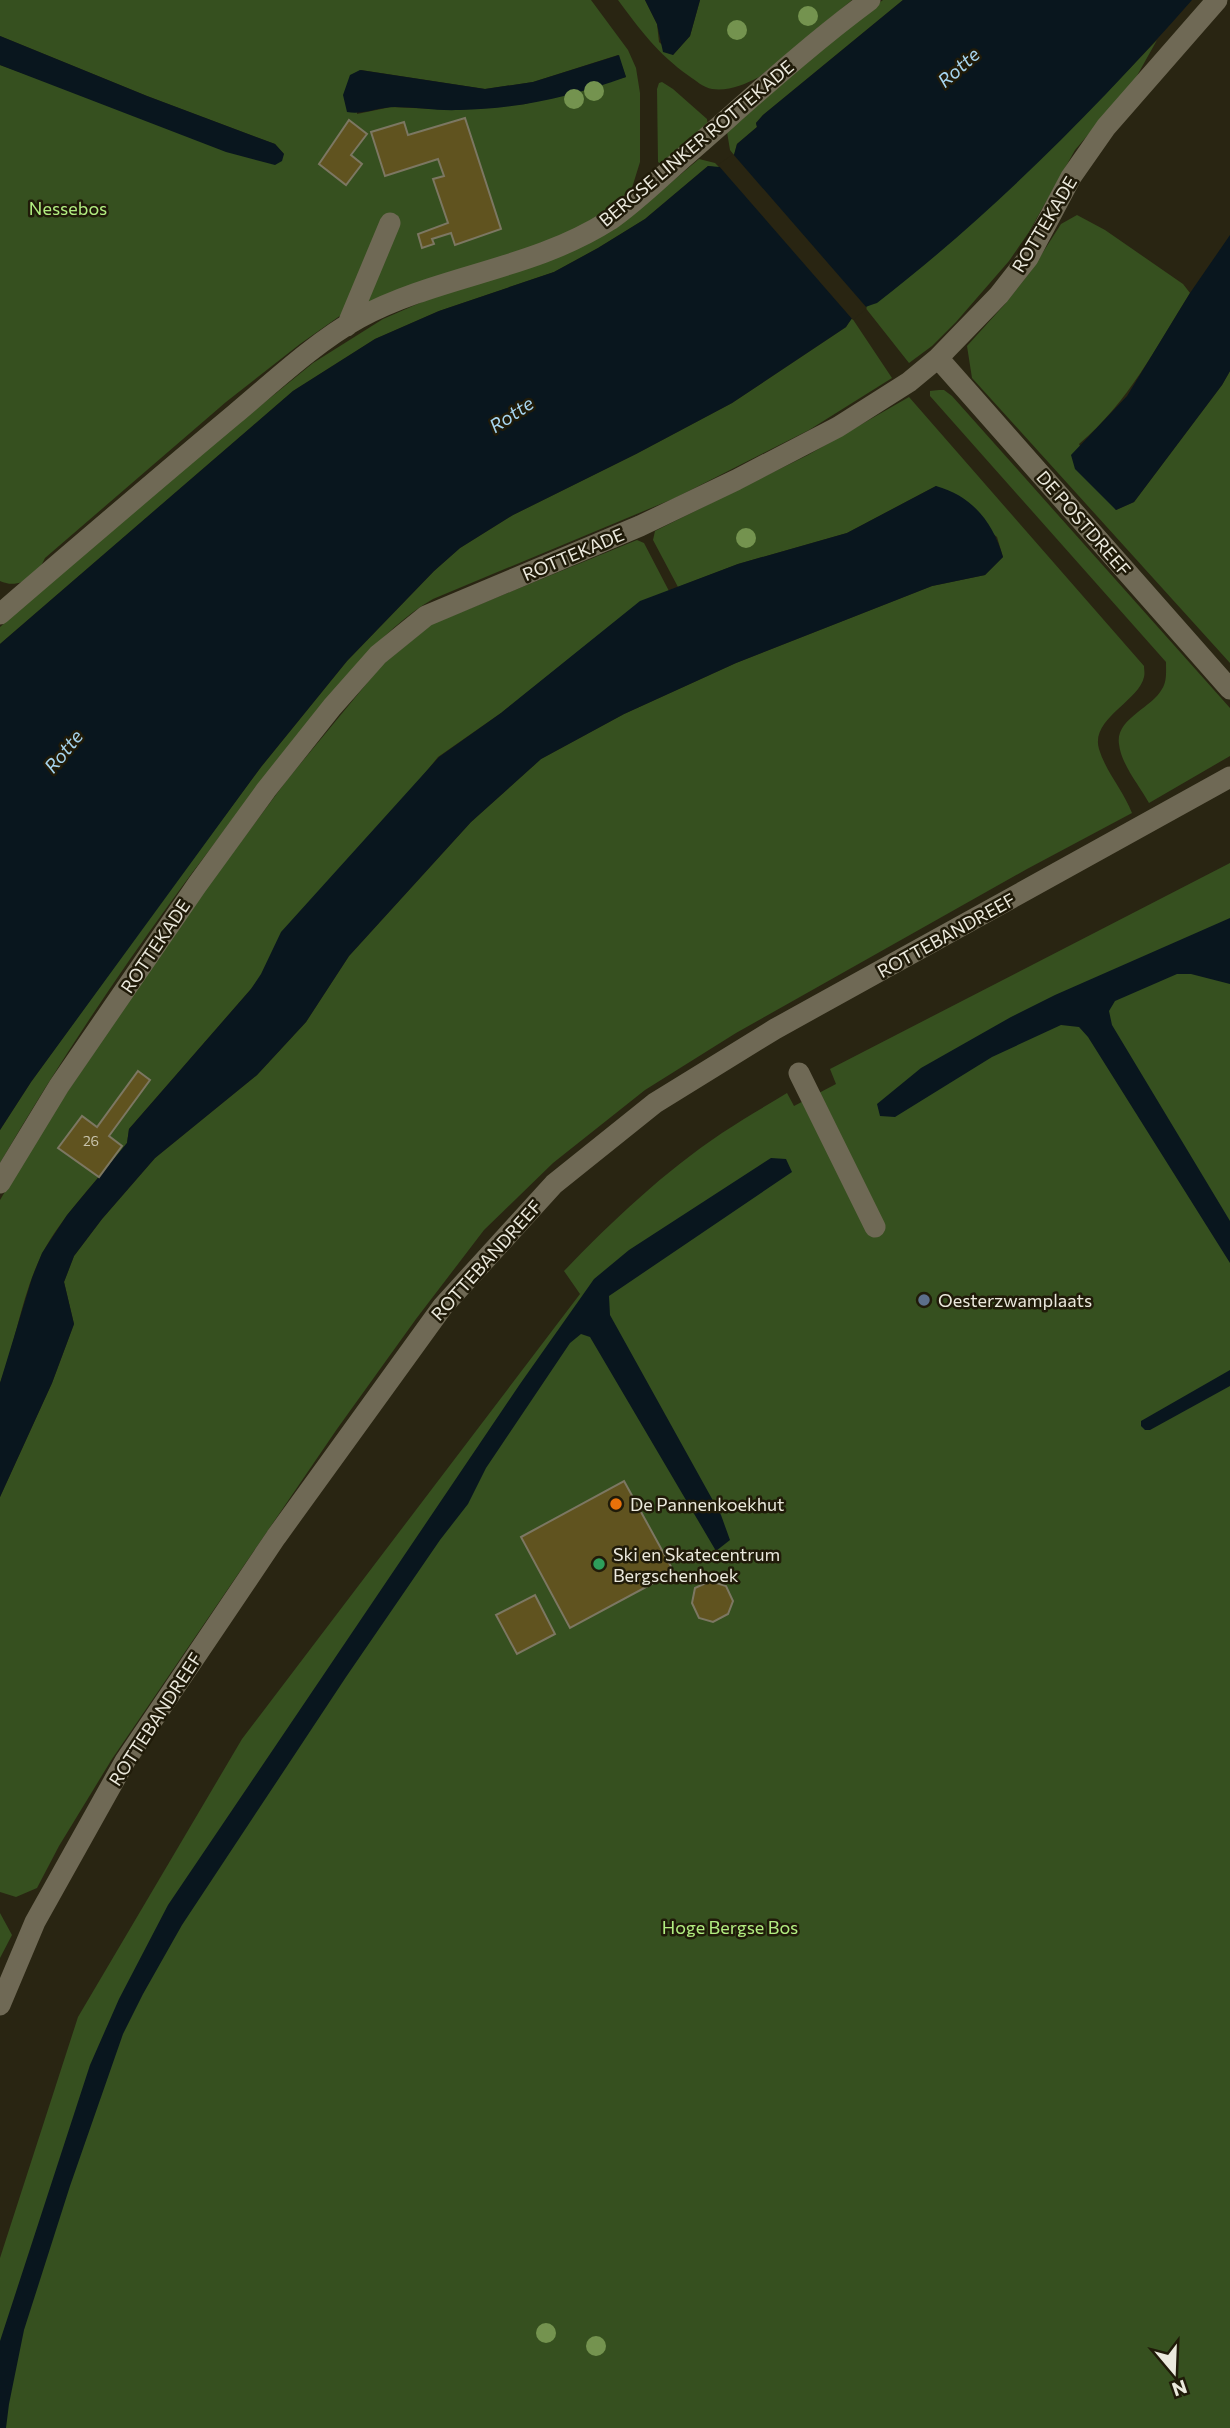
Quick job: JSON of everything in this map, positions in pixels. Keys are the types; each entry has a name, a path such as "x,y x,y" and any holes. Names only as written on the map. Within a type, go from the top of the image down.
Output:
{"street":[{"name":"BERGSE LINKER ROTTEKADE","path":"347,327 358,318 428,288 500,268 566,245 612,218 730,118 823,34 870,0"},
{"name":"ROTTEKADE","path":"0,1183 59,1086 197,885 274,780 332,707 378,655 426,616 640,526 736,480 838,427 909,382 938,358 999,295 1028,258 1072,177 1106,127 1217,0"},
{"path":"0,614 241,409 304,357 347,327 390,223"},
{"name":"DE POSTDREEF","path":"938,358 1230,689"},
{"name":"ROTTEBANDREEF","path":"0,2005 35,1922 133,1750 276,1537 443,1306 554,1184 655,1103 775,1029 1230,777"},
{"path":"799,1073 875,1227"}],"green space":[{"name":"Nessebos","path":"0,0 591,0 628,50 636,68 640,93 640,162 631,191 602,214 553,241 344,313 226,402 45,558 32,576 14,584 7,583 0,581 0,65 50,83 284,154 275,144 147,96 0,36","holes":["618,55 626,77 525,104 458,110 391,107 357,114 361,70 485,89 533,82"]},
{"path":"618,0 645,0 657,24 659,42 673,55 690,36 700,0 852,0 759,77 736,87 718,89 703,86 668,59 642,32"},
{"path":"883,0 903,0 763,115 756,123 757,127 737,144 734,155 730,150 727,132 856,20"},
{"path":"1157,40 1134,81 1075,150 1029,232 1009,261 956,322 932,346 909,363 864,306 877,302 987,209"},
{"path":"662,82 707,119 708,127 661,164 658,162 657,89"},
{"path":"699,159 715,163 720,168 708,166 645,219 598,248 554,272 439,311 375,339 293,391 0,644 0,627 141,503 313,363 383,319 644,205"},
{"path":"1077,215 1105,230 1183,284 1190,293 1127,392 1097,428 1079,444 1116,510 1134,502 1230,371 1230,663 972,378 967,346 1031,271 1061,224"},
{"path":"852,318 892,378 809,430 675,498 433,599 413,612 375,645 324,703 176,895 67,1053 0,1163 0,1130 31,1082 172,887 261,767 347,661 434,571 460,548 513,515 732,403 846,327"},
{"path":"944,390 1230,708 1230,756 1149,803 1123,759 1119,735 1128,721 1162,689 1166,662 930,396 930,391"},
{"path":"909,397 1144,666 1140,686 1108,719 1098,738 1102,757 1132,813 736,1033 645,1090 553,1163 484,1230 337,1429 112,1759 37,1888 16,1897 0,1892 0,1497 52,1383 74,1324 64,1282 74,1256 155,1158 257,1075 306,1022 349,956 471,822 541,759 624,714 736,663 932,586 985,575 1003,557 997,537 936,486 847,533 738,564 678,587 653,540 655,531 808,455"},
{"path":"637,540 644,543 669,591 640,602 501,713 438,757 251,989 129,1129 127,1143 50,1239 35,1269 0,1383 0,1200 39,1134 193,906 287,780 382,665 432,624"},
{"name":"Hoge Bergse Bos","path":"1230,863 1230,2428 0,2428 0,2258 78,2017 242,1739 580,1294 564,1271 659,1181 746,1118 787,1093 794,1106 836,1084 830,1069"},
{"path":"0,1913 12,1935 0,1958"}],"water":[{"path":"645,0 700,0 690,36 673,55 663,52 657,24"},
{"name":"Rotte","path":"903,0 1192,0 1118,81 1002,197 920,269 877,303 859,312 846,327 732,403 513,515 460,548 434,571 347,661 261,767 31,1082 0,1130 0,644 293,391 375,339 439,311 554,272 645,219 708,166 720,167 734,155 737,144 757,127 756,123 763,115"},
{"path":"0,36 147,96 275,144 284,154 282,161 275,165 226,152 0,65"},
{"path":"619,55 626,77 564,96 523,104 459,110 395,107 353,113 347,112 343,95 350,75 360,70 485,89 533,82"},
{"path":"1230,235 1230,371 1134,502 1116,510 1075,469 1071,455 1127,396 1190,293"},
{"path":"936,486 960,496 987,522 1003,557 985,575 932,586 736,663 624,714 541,759 471,822 349,956 306,1022 257,1075 155,1158 74,1256 64,1282 74,1324 52,1383 0,1497 0,1383 42,1253 67,1215 127,1143 129,1129 251,989 281,932 439,757 501,713 640,601 738,564 847,533"},
{"path":"1230,918 1230,984 1191,974 1177,974 1115,1001 1109,1011 1112,1025 1230,1221 1230,1263 1088,1037 1079,1027 1061,1025 992,1057 895,1117 880,1116 877,1104 921,1068 1011,1017"},
{"path":"771,1158 786,1159 792,1172 609,1296 610,1315 721,1515 730,1540 716,1551 590,1337 581,1334 570,1343 486,1468 468,1504 440,1540 346,1677 182,1925 143,1994 123,2034 70,2186 24,2330 6,2428 0,2428 0,2341 90,2065 119,1999 168,1905 520,1384 594,1279 629,1250"},
{"path":"1230,1370 1230,1386 1150,1430 1141,1426 1141,1421"}],"pier":[{"path":"733,154 867,308 853,320 718,165"}],"building":[{"path":"465,118 501,229 455,245 451,233 432,239 434,244 422,248 418,234 448,223 433,179 444,176 438,159 385,176 371,132 404,122 408,135"},
{"path":"349,120 367,134 351,155 362,164 346,185 319,164"},
{"path":"138,1071 150,1080 109,1136 122,1146 99,1177 58,1148 82,1116 97,1127"},
{"path":"624,1481 674,1572 570,1628 521,1537"},
{"path":"710,1581 726,1586 733,1601 728,1614 713,1622 699,1618 692,1603 695,1588"},
{"path":"535,1595 555,1634 517,1654 496,1615"}],"place":[{"name":"Oesterzwamplaats","path":"924,1300"},
{"name":"De Pannenkoekhut","path":"616,1504"},
{"name":"Ski en Skatecentrum Bergschenhoek","path":"599,1564"}]}
